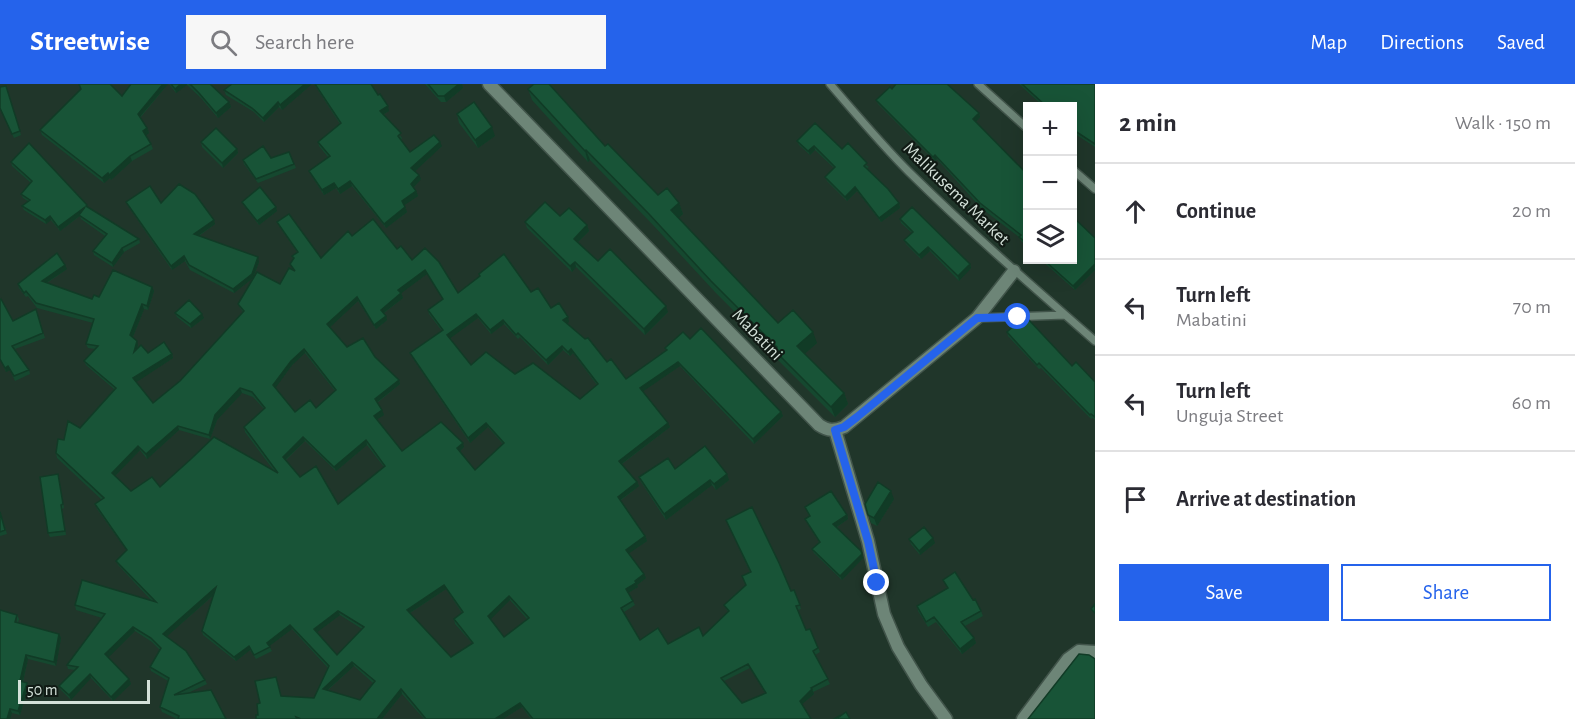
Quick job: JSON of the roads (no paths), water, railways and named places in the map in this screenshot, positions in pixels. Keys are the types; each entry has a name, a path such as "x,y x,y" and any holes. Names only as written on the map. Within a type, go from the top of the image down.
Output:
{"street":[{"name":"Mabatini","path":"489,84 819,425 835,430"},
{"path":"946,719 921,685 898,647 884,614 868,541 835,430 844,427 857,417 977,318 1014,271"},
{"path":"1023,719 1068,659 1079,651 1095,652"}],"lane":[{"name":"Malikusema Market","path":"830,84 908,171 1014,271 1095,341"},
{"path":"978,84 1023,124"},
{"path":"1077,173 1095,189"},
{"path":"977,318 1065,315"}]}
